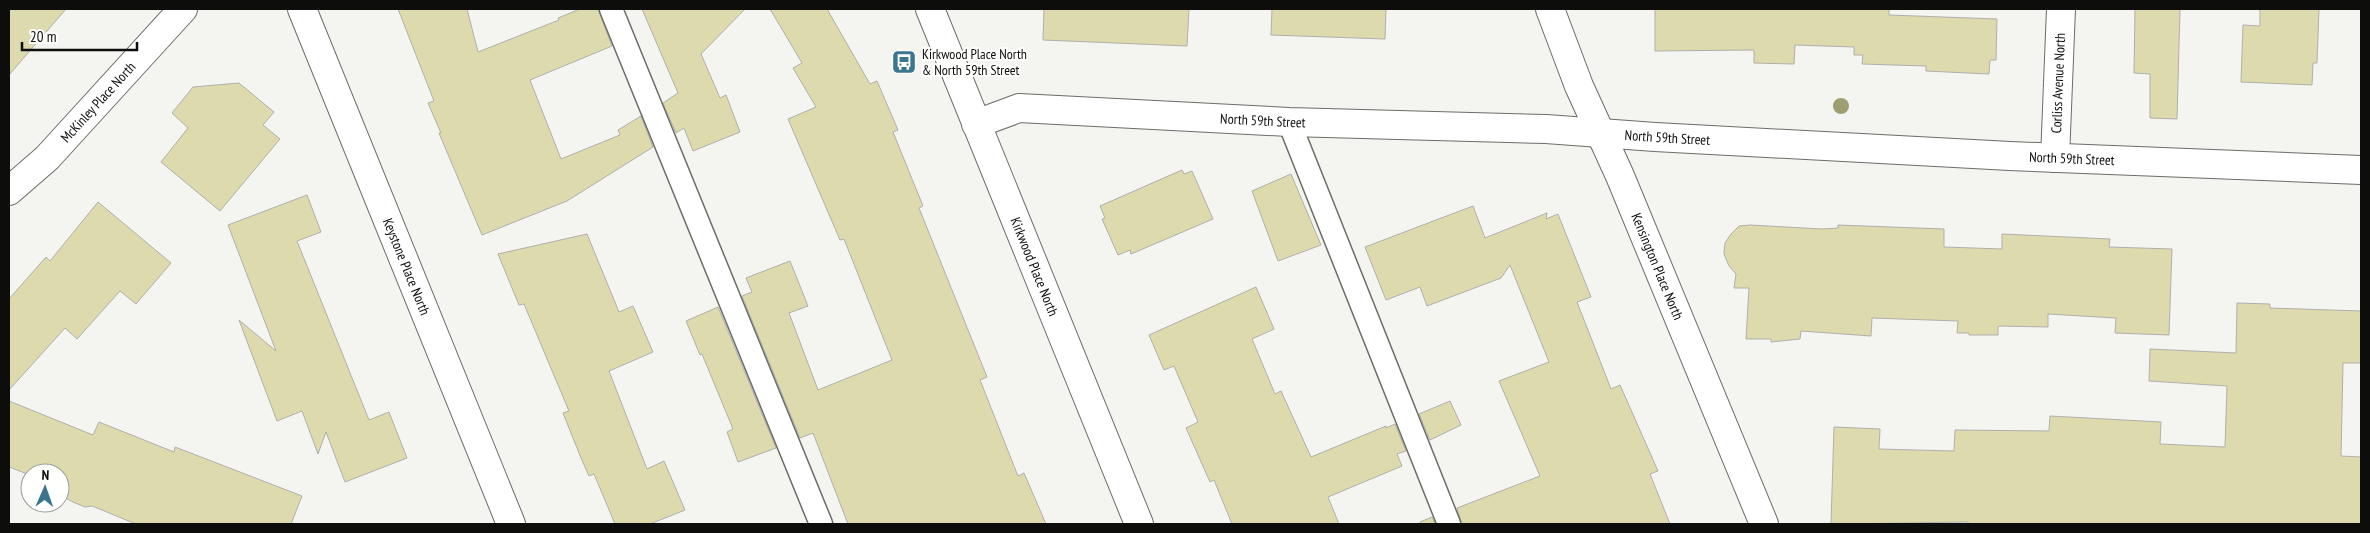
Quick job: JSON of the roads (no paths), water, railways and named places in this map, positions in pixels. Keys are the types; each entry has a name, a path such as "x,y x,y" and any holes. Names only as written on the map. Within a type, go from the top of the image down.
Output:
{"street":[{"name":"McKinley Place North","path":"9,191 48,158 183,9"},
{"name":"Keystone Place North","path":"302,9 511,524"},
{"name":"Kirkwood Place North","path":"930,9 1139,524"},
{"name":"Kensington Place North","path":"1550,9 1764,524"},
{"name":"Corliss Avenue North","path":"2054,158 2062,9"},
{"name":"North 59th Street","path":"976,124 1019,108 1289,122 1546,128 2054,158 2361,170"}],"lane":[{"path":"611,9 821,524"},
{"path":"1289,122 1450,524"}],"place":[{"name":"Kirkwood Place North & North 59th Street","path":"904,62"}]}
